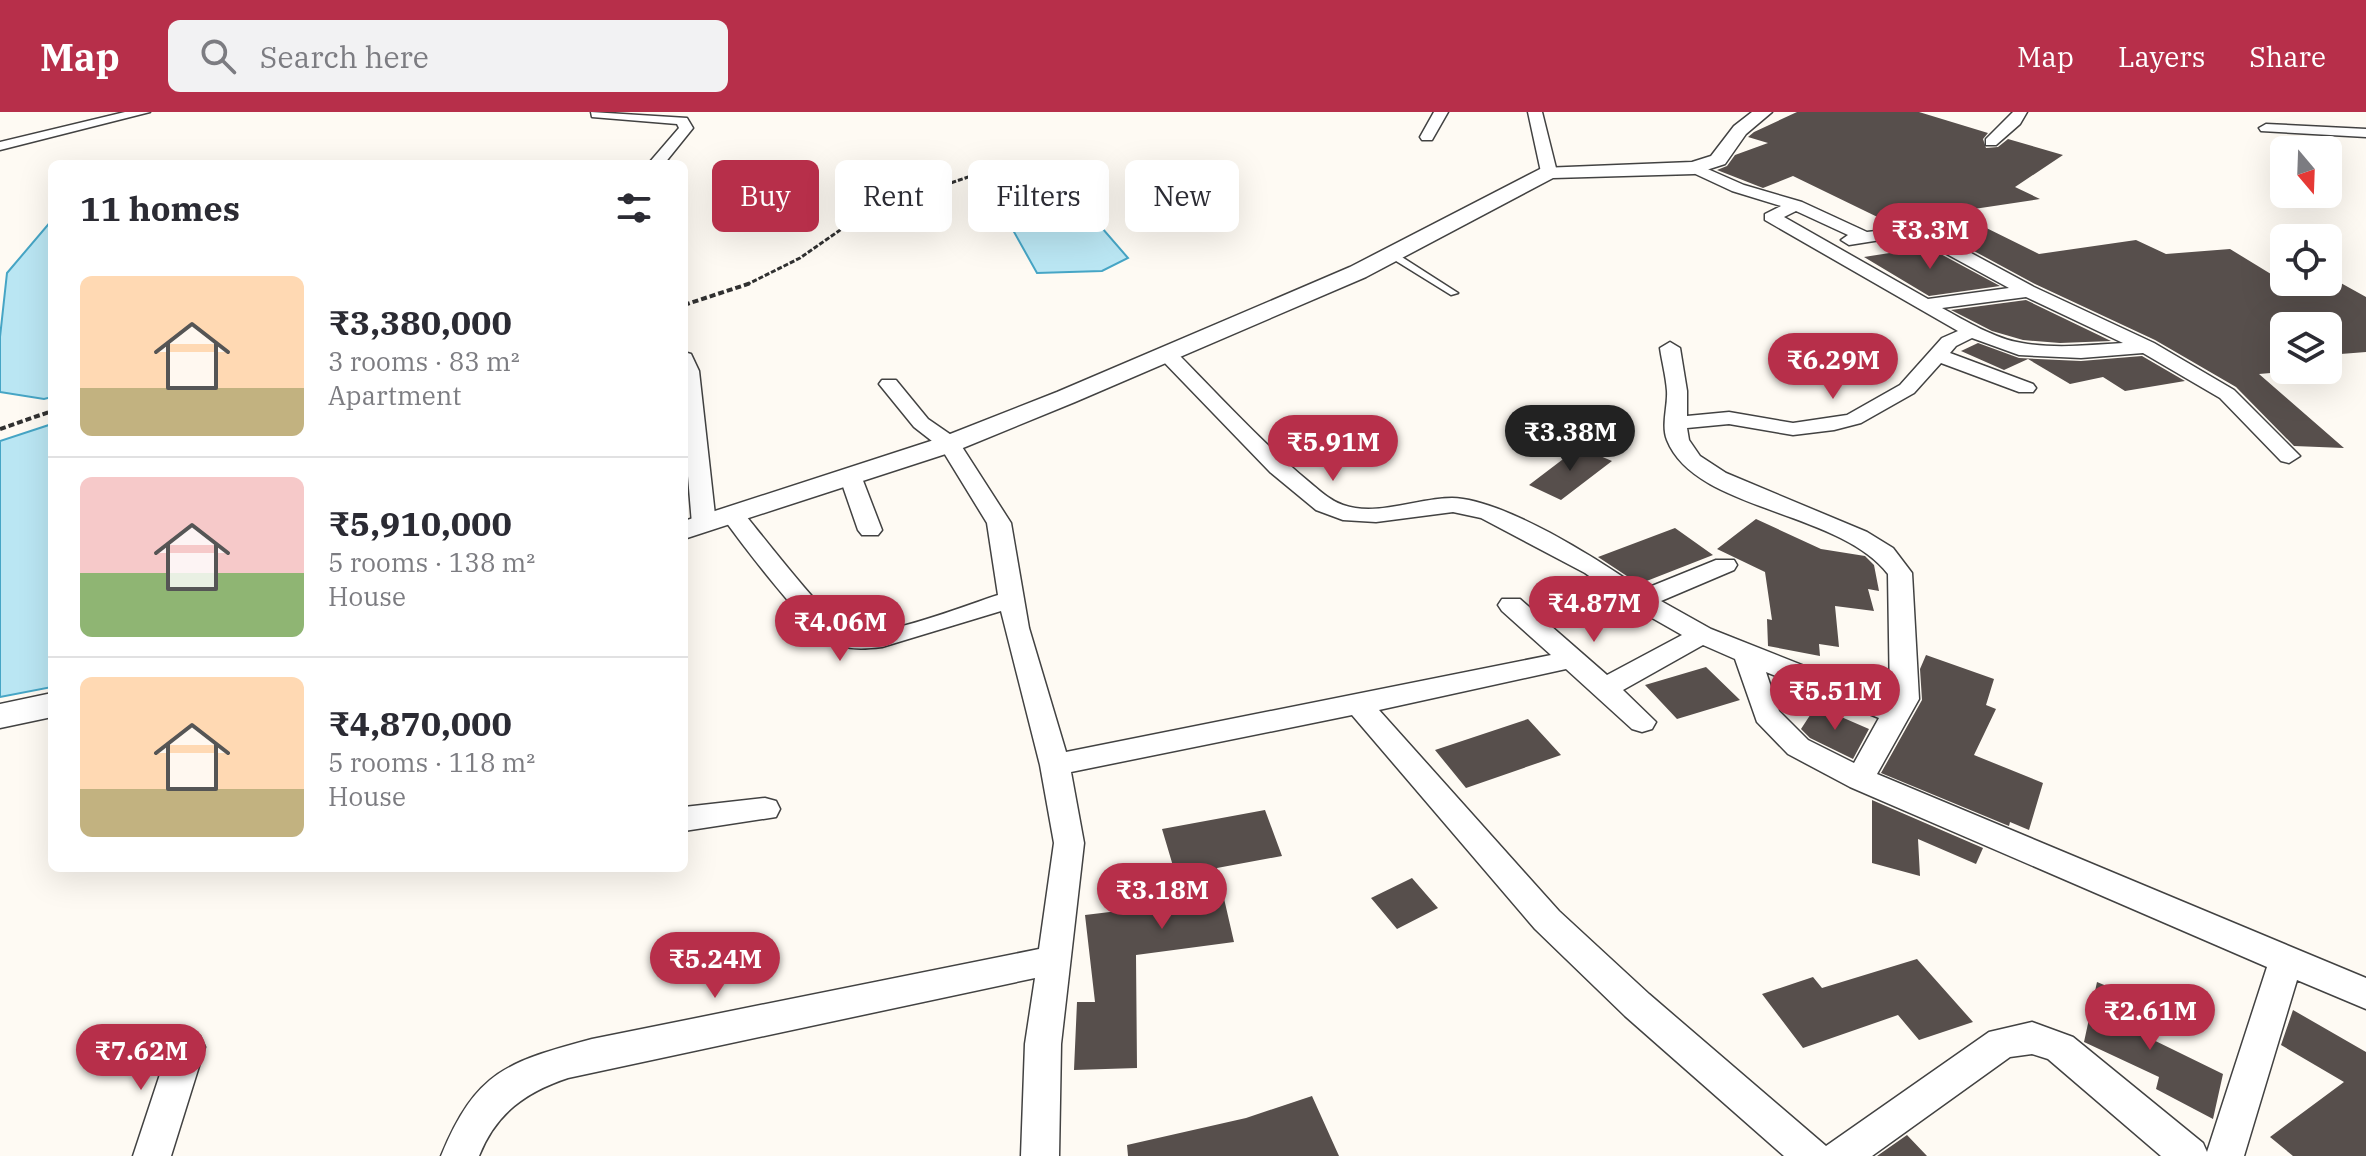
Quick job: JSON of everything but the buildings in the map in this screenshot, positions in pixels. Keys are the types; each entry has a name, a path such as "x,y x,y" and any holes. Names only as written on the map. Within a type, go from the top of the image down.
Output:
{"street":[{"path":"0,146 143,112"},
{"path":"599,112 597,114 608,117 665,117 682,121 686,128 659,160"},
{"path":"1427,137 1441,112"},
{"path":"1535,112 1549,172"},
{"path":"688,368 694,527 949,444 1358,272 1549,172 1631,173 1694,168 1718,160 1740,130 1763,112"},
{"path":"1991,142 2015,121 2020,112"},
{"path":"2266,128 2366,133"},
{"path":"1694,168 1738,188 1796,205 1865,237"},
{"path":"1796,205 1771,217 1972,331 2019,349 2081,352 2147,347"},
{"path":"1822,245 1915,230 2028,291 2147,347 2227,394 2289,456"},
{"path":"1924,305 2028,291"},
{"path":"1678,423 1729,418 1793,429 1827,426 1854,419 1907,389 1949,342 1972,331"},
{"path":"1670,348 1677,387 1677,438 1685,453 1726,481 1862,539 1895,561 1900,573 1905,699 1860,779"},
{"path":"1166,353 1278,467 1324,505 1343,513 1376,515 1453,505 1474,507 1594,568 1640,600 1702,635 1881,709 1898,710"},
{"path":"1936,355 2026,388"},
{"path":"889,384 921,423 949,444 999,523 1016,628 1055,765 1069,843 1043,1044 1040,1156"},
{"path":"851,478 870,530"},
{"path":"733,515 821,622 835,635 849,640 887,637 1011,599"},
{"path":"1640,600 1725,565"},
{"path":"1511,605 1642,722"},
{"path":"1605,688 1702,635"},
{"path":"1746,653 1767,715 1798,747 1860,779 2366,994"},
{"path":"1055,765 1572,659"},
{"path":"1359,705 1547,920 1637,1005 1812,1156"},
{"path":"0,716 48,706"},
{"path":"688,819 765,809"},
{"path":"460,1156 468,1133 486,1103 509,1085 538,1070 592,1055 1054,960"},
{"path":"2225,1156 2286,961"},
{"path":"1841,1156 2002,1043 2032,1038 2060,1048 2190,1156"},
{"path":"152,1156 187,1047"}],"lane":[{"path":"1391,254 1454,293"}],"path":[{"path":"688,304 758,281 791,264 851,219 866,212 968,177"},
{"path":"0,429 48,412"}],"water":[{"path":"48,225 48,398 0,392 0,337 7,273"},
{"path":"1014,232 1106,232 1128,258 1102,271 1037,273"},
{"path":"48,425 48,688 0,697 0,441"}]}
